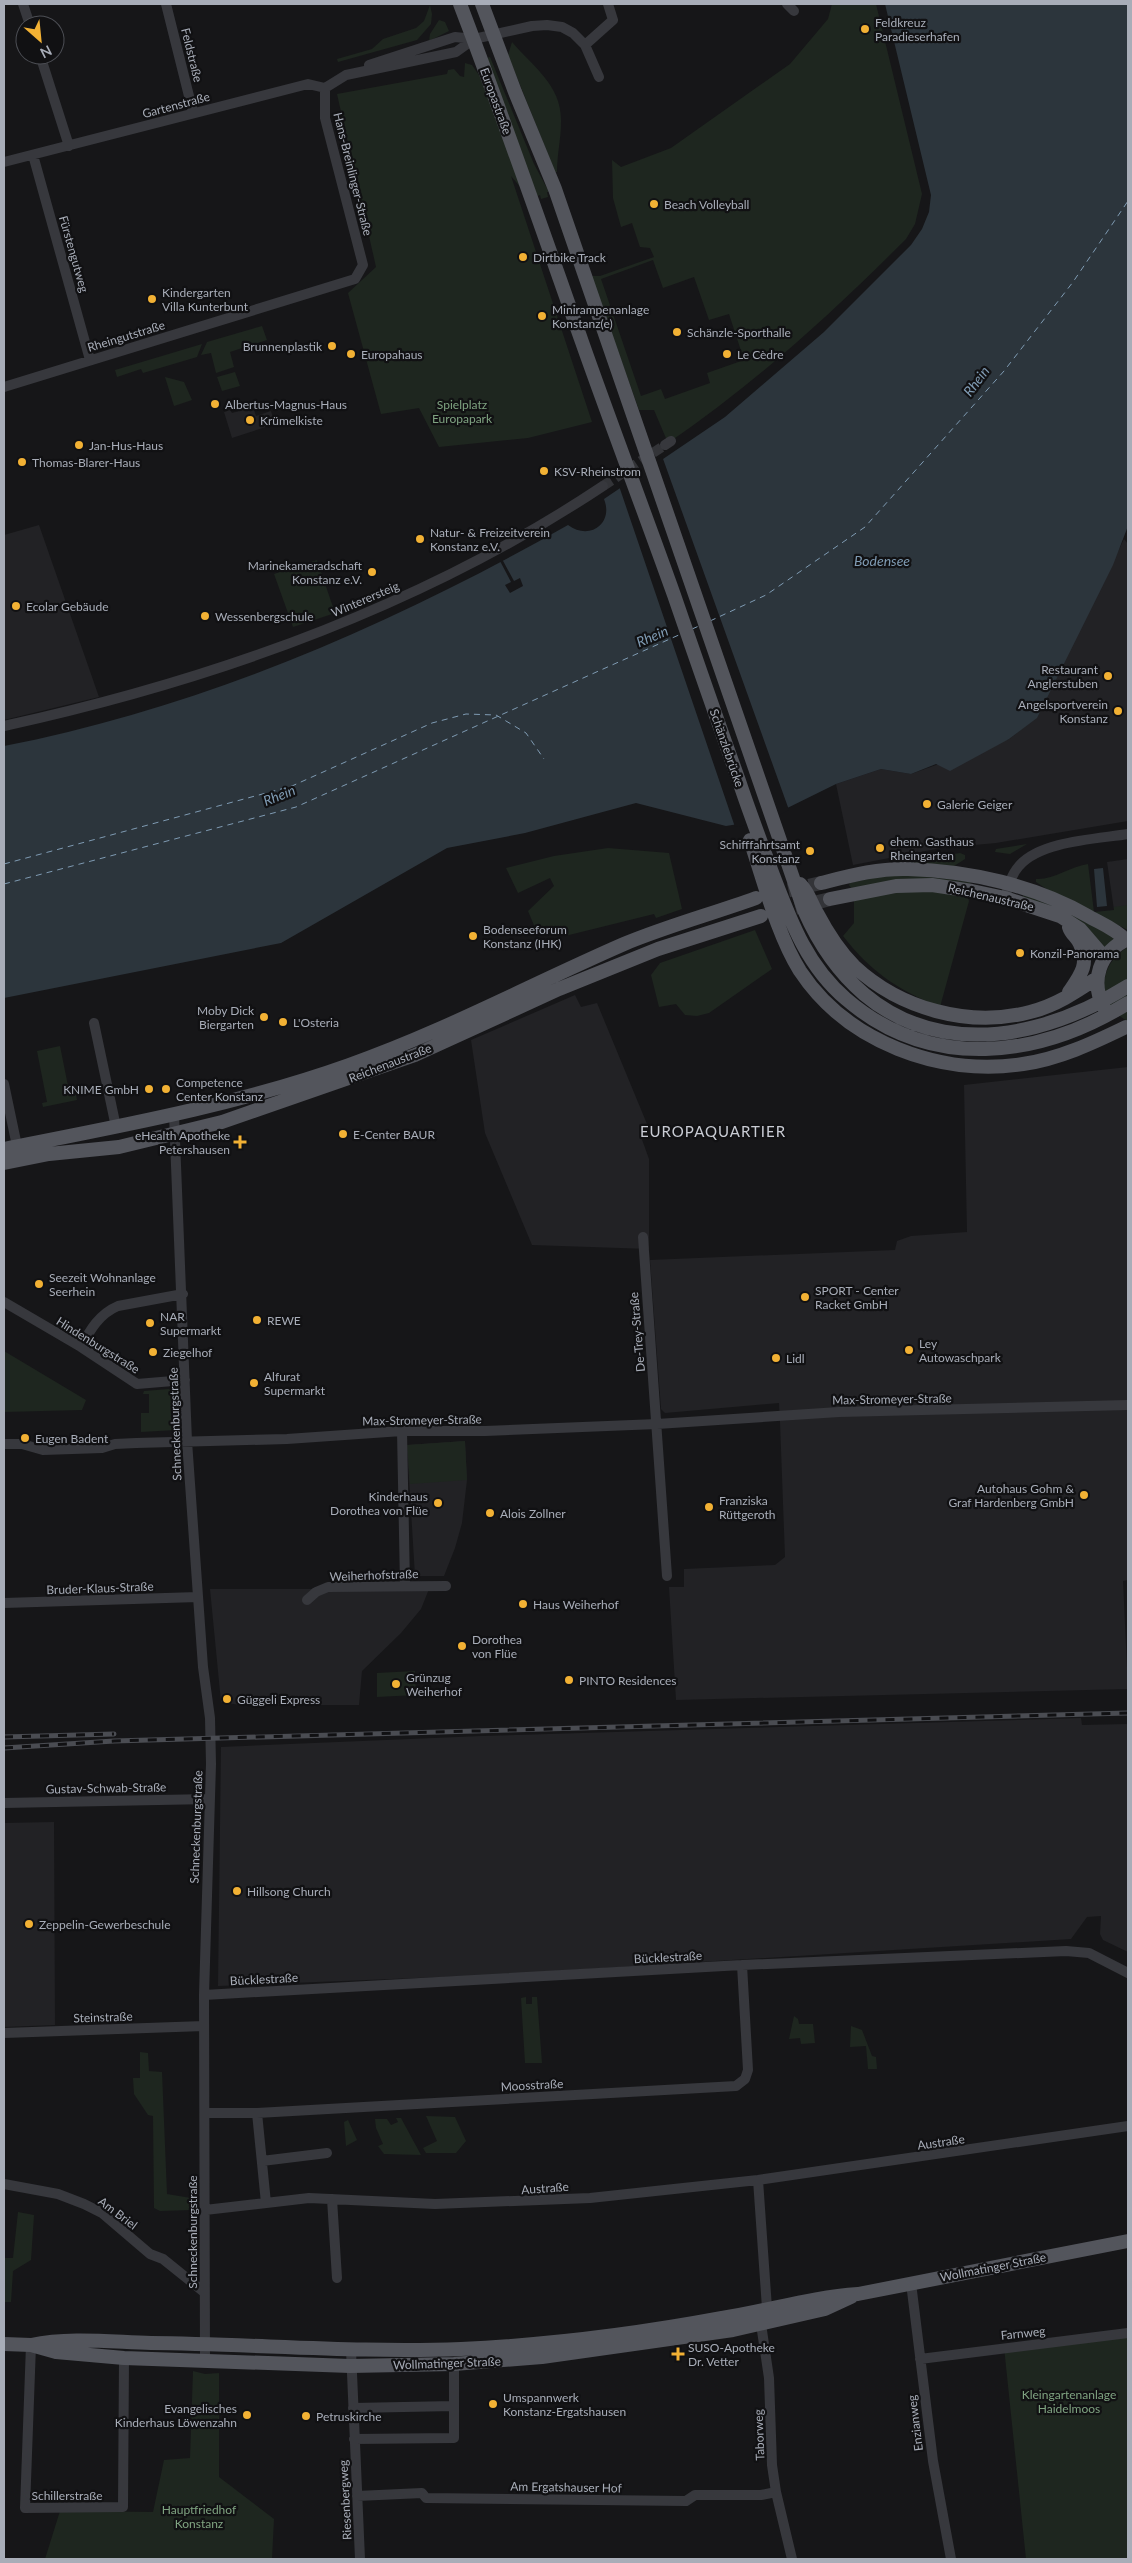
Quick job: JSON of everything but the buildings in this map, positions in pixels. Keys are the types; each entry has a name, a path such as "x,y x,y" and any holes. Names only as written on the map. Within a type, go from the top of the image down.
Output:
{"main road":[{"name":"Europastraße","path":"460,4 532,198"},
{"name":"Europastraße","path":"482,4 555,189"},
{"name":"Schänzlebrücke","path":"555,189 792,877 814,932 838,968 872,1000 898,1015 920,1025 965,1035 990,1036 1017,1032 1071,1016 1128,986"},
{"name":"Schänzlebrücke","path":"532,198 749,812 793,927 806,953 823,976 844,998 884,1024 924,1041 948,1047 973,1050 1006,1049 1042,1042 1070,1032 1128,1003"},
{"path":"749,812 750,838 785,938 800,970 824,999 867,1034 911,1054 957,1065 999,1066 1023,1064 1062,1055 1127,1028"},
{"name":"Reichenaustraße","path":"821,883 848,877 907,869 958,874 1009,884 1075,908 1115,929 1127,940"},
{"path":"792,877 807,891 825,929 854,965 868,977 899,996 927,1009 961,1017 988,1018 1031,1012 1065,999 1097,978"},
{"name":"Reichenaustraße","path":"848,877 841,884 836,898 896,886 922,885 951,887 1005,898 1042,909 1080,929 1105,958"},
{"name":"Reichenaustraße","path":"4,1163 49,1154 109,1148 222,1122 286,1098 374,1070 444,1042 559,989 650,952 760,917 763,913 764,905 762,902 754,899 626,944 460,1020 352,1064 278,1089 174,1116 10,1148"},
{"path":"1065,999 1080,979 1084,962 1080,945 1071,933 1066,920"},
{"path":"1127,940 1111,950 1105,958 1097,978 1097,990 1105,1010 1111,1017 1127,1028"},
{"path":"109,1148 115,1140 116,1127"},
{"name":"Wollmatinger Straße","path":"30,2345 49,2341 205,2344 351,2350 468,2348 570,2341 668,2328 826,2296 858,2294 1128,2241"},
{"name":"Wollmatinger Straße","path":"4,2344 30,2345 56,2352 124,2358 350,2366 454,2364 542,2357 664,2341 761,2324 825,2309 858,2294"}],"street":[{"name":"Feldstraße","path":"166,4 193,112"},
{"path":"585,45 613,20 608,4"},
{"path":"325,88 337,79 386,58 455,37 474,39 532,26 547,25 562,27 573,33 585,45 599,77"},
{"path":"351,74 456,52 474,39"},
{"path":"43,65 69,146"},
{"name":"Gartenstraße","path":"4,162 308,84 325,88"},
{"name":"Hans-Breinlinger-Straße","path":"325,88 325,118 363,265"},
{"name":"Fürstengutweg","path":"33,155 90,360"},
{"name":"Rheingutstraße","path":"4,385 343,284 355,279 363,265"},
{"name":"Winterersteig","path":"4,726 145,691 212,671 344,621 401,598 496,550 603,486"},
{"path":"1005,898 1016,870 1024,861 1045,850 1128,834"},
{"path":"94,1023 116,1127"},
{"path":"4,1084 10,1148"},
{"name":"Schneckenburgstraße","path":"174,1116 183,1294 187,1441 202,1667 209,1710 210,1799 204,1995 205,2361"},
{"name":"De-Trey-Straße","path":"643,1237 657,1424"},
{"path":"81,1347 91,1329 108,1310 118,1306 183,1294"},
{"name":"Hindenburgstraße","path":"4,1302 81,1347 137,1384 185,1380"},
{"name":"Max-Stromeyer-Straße","path":"4,1444 22,1444 43,1450 102,1448 115,1444 287,1439 402,1431 485,1431 657,1424 839,1412 1128,1405"},
{"path":"657,1424 667,1576"},
{"path":"402,1431 405,1585"},
{"name":"Weiherhofstraße","path":"307,1600 316,1592 328,1587 446,1586"},
{"name":"Bruder-Klaus-Straße","path":"4,1603 198,1597"},
{"name":"Gustav-Schwab-Straße","path":"4,1803 210,1799"},
{"name":"Bücklestraße","path":"204,1995 742,1965 1066,1950 1089,1953 1128,1973"},
{"name":"Moosstraße","path":"205,2113 256,2113 736,2086 745,2078 748,2070 742,1965"},
{"name":"Steinstraße","path":"4,2033 204,2026"},
{"path":"256,2113 266,2203"},
{"name":"Austraße","path":"204,2210 309,2198 435,2204 504,2203 590,2198 758,2180 1128,2126"},
{"path":"262,2161 327,2153"},
{"path":"758,2180 767,2308"},
{"name":"Am Briel","path":"4,2184 58,2194 102,2213 150,2254 163,2259 204,2292"},
{"path":"332,2199 337,2278"},
{"name":"Enzianweg","path":"911,2283 933,2461 951,2559"},
{"name":"Taborweg","path":"767,2308 761,2324 769,2378 772,2465 776,2492 792,2559"},
{"name":"Farnweg","path":"920,2359 1128,2334"},
{"name":"Schillerstraße","path":"30,2345 25,2508 123,2507 124,2358"},
{"name":"Riesenbergweg","path":"351,2350 350,2366 360,2559"},
{"path":"354,2440 454,2438 454,2364"},
{"path":"352,2408 454,2406"},
{"name":"Am Ergatshauser Hof","path":"357,2496 422,2493 426,2498 686,2500 695,2495 763,2495 776,2492"}],"shaded area":[{"name":"Krümelkiste","path":"253,407 256,416 271,411 275,424 232,438 224,412 230,410 232,413"},
{"path":"39,525 99,697 4,720 4,535"},
{"path":"1124,539 1128,544 1128,821 996,843 941,848 853,865 836,784 881,769 911,774 1009,739 1036,718"},
{"path":"1128,859 1128,908 1114,910 1107,862"},
{"path":"575,995 581,1007 597,1003 647,1124 647,1130 640,1134 649,1159 649,1249 532,1245 485,1133 471,1040"},
{"path":"1128,1067 1128,1580 1123,1581 1128,1689 676,1700 669,1587 684,1587 684,1569 775,1565 785,1557 779,1403 665,1413 661,1409 650,1260 895,1250 897,1241 911,1236 967,1232 964,1085"},
{"name":"Kinderhaus Dorothea von Flüe","path":"465,1441 467,1480 462,1523 455,1548 444,1576 415,1576 407,1445"},
{"path":"210,1589 429,1589 421,1609 401,1633 362,1671 359,1705 240,1705 221,1702"},
{"path":"1081,1718 1082,1725 1128,1724 1128,1952 1103,1940 1100,1934 1101,1916 1087,1917 1071,1939 492,1975 218,1986 221,1747 482,1736"},
{"name":"Zeppelin-Gewerbeschule","path":"54,1822 55,2025 4,2027 4,1823"}],"green space":[{"path":"832,4 876,4 922,194 915,224 906,239 792,347 732,396 668,443 654,410 639,410 591,276 600,276 654,257 650,248 640,247 632,223 621,227 613,198 612,160 621,167 671,148 790,64 828,19","holes":["653,260 663,288 694,277 709,320 729,314 744,360 707,373 710,383 665,399 661,389 641,396 601,279"]},
{"path":"430,5 432,14 431,24 417,40 338,62 337,59 372,49 383,39 416,28 424,21"},
{"path":"439,20 445,22 449,31 429,41 430,34"},
{"path":"512,42 545,78 557,97 561,122 557,172 555,172 508,55"},
{"path":"490,57 534,164 549,192 547,192 548,197 541,199 540,195 537,196 487,58"},
{"name":"Spielplatz Europapark","path":"465,63 472,65 483,81 521,188 511,176 592,422 528,438 439,447 419,408 381,414 348,293 376,267 337,94 447,74 448,70 454,69 460,76 464,77"},
{"path":"262,326 267,340 230,352 234,367 216,373 211,353 201,355 207,342"},
{"path":"202,344 197,357 143,373 141,369 117,377 115,370"},
{"path":"235,372 240,386 222,391 217,377"},
{"path":"165,377 184,382 192,400 174,406"},
{"path":"317,560 335,613 293,627 274,574"},
{"path":"1027,844 1010,854 995,852 996,849"},
{"path":"608,848 669,853 682,909 656,918 654,914 565,936 565,931 560,927 536,930 528,911 554,886 550,878 518,893 506,868 554,856"},
{"path":"960,853 965,855 965,859 951,868 885,865"},
{"path":"1088,864 1094,912 1114,910 1114,907 1128,905 1128,930 1048,890 1036,882 1036,879 1049,878"},
{"path":"886,875 916,875 971,882 970,885 851,888 849,885 850,883"},
{"path":"915,890 967,895 969,901 940,1007 911,994 886,979 853,949 843,936 854,923 854,899"},
{"path":"1023,894 1050,902 1119,937 1105,948 1055,908 1023,897"},
{"path":"755,930 772,969 709,1013 697,1016 685,1015 676,1004 659,1007 651,975 660,963"},
{"path":"1128,947 1128,1021 1117,1014 1109,1005 1105,995 1104,984 1111,963 1118,954"},
{"path":"60,1046 70,1096 76,1095 77,1100 43,1107 42,1103 47,1102 37,1051"},
{"path":"4,1351 86,1400 82,1410 4,1412"},
{"path":"169,1389 176,1395 176,1430 141,1432 141,1413 149,1413 149,1394 143,1394 144,1391"},
{"path":"465,1441 467,1480 410,1484 407,1445"},
{"name":"Grünzug Weiherhof","path":"415,1671 416,1695 377,1697 377,1673"},
{"path":"526,1997 526,2004 532,2004 532,1997 537,1997 542,2063 525,2063 521,1998"},
{"path":"794,2016 798,2019 799,2024 813,2024 815,2043 801,2044 800,2038 789,2039"},
{"path":"851,2026 862,2030 872,2056 876,2057 877,2069 868,2069 866,2046 850,2047"},
{"path":"140,2052 148,2053 149,2071 162,2072 167,2194 191,2198 192,2210 160,2211 154,2208 153,2116 148,2115 134,2094 133,2078 140,2078"},
{"path":"426,2116 455,2117 466,2141 456,2153 426,2153 423,2148 437,2141"},
{"path":"396,2118 401,2118 421,2155 384,2154 378,2146 383,2144 376,2128 375,2119 387,2119 391,2125 398,2122"},
{"path":"348,2120 357,2140 346,2146 344,2122"},
{"path":"18,2212 34,2215 31,2260 13,2271 11,2302 4,2302 4,2258 13,2258"},
{"name":"Kleingartenanlage Haidelmoos","path":"1128,2333 1128,2559 1026,2559 1004,2347"},
{"name":"Hauptfriedhof Konstanz","path":"193,2371 205,2374 219,2373 219,2477 274,2519 272,2559 45,2559 60,2511 153,2512 164,2460 190,2458"}],"water":[{"name":"Bodensee","path":"885,4 1128,4 1128,526 1113,565 1037,718 1009,739 950,771 936,764 911,774 881,769 836,784 763,820 726,826 636,803 525,833 447,848 281,943 4,998 4,746 78,729 151,709 223,685 365,629 501,562 568,525 576,530 584,531 598,527 606,516 604,499 725,417 824,332 911,245 922,229 929,212 931,195"},
{"path":"1103,868 1107,906 1097,907 1094,869"}],"pier":[{"path":"662,456 789,810 763,823 735,827 619,486"},
{"path":"502,559 514,581 520,578 523,586 510,593 505,585 511,582 500,561"}],"ferry route":[{"path":"710,621 766,595 865,527 1004,371 1073,282 1128,201"},
{"path":"692,629 699,626"},
{"path":"4,884 296,807 681,634"},
{"path":"4,864 292,786 432,723 466,714 496,715 526,733 544,759"}],"tunnel":[{"path":"603,486 665,445"},
{"path":"768,895 821,883"},
{"path":"775,913 830,899"}],"railway":[{"path":"4,1748 114,1741 1128,1713"},
{"path":"4,1737 114,1734"}],"place":[{"name":"Feldkreuz Paradieserhafen","path":"865,29"},
{"name":"Beach Volleyball","path":"654,204"},
{"name":"Dirtbike Track","path":"523,257"},
{"name":"Kindergarten Villa Kunterbunt","path":"152,299"},
{"name":"Minirampenanlage Konstanz(e)","path":"542,316"},
{"name":"Schänzle-Sporthalle","path":"677,332"},
{"name":"Brunnenplastik","path":"332,346"},
{"name":"Europahaus","path":"351,354"},
{"name":"Le Cèdre","path":"727,354"},
{"name":"Albertus-Magnus-Haus","path":"215,404"},
{"name":"Krümelkiste","path":"250,420"},
{"name":"Jan-Hus-Haus","path":"79,445"},
{"name":"Thomas-Blarer-Haus","path":"22,462"},
{"name":"KSV-Rheinstrom","path":"544,471"},
{"name":"Natur- & Freizeitverein Konstanz e.V.","path":"420,539"},
{"name":"Marinekameradschaft Konstanz e.V.","path":"372,572"},
{"name":"Ecolar Gebäude","path":"16,606"},
{"name":"Wessenbergschule","path":"205,616"},
{"name":"Restaurant Anglerstuben","path":"1108,676"},
{"name":"Angelsportverein Konstanz","path":"1118,711"},
{"name":"Galerie Geiger","path":"927,804"},
{"name":"ehem. Gasthaus Rheingarten","path":"880,848"},
{"name":"Schifffahrtsamt Konstanz","path":"810,851"},
{"name":"Bodenseeforum Konstanz (IHK)","path":"473,936"},
{"name":"Konzil-Panorama","path":"1020,953"},
{"name":"Moby Dick Biergarten","path":"264,1017"},
{"name":"L'Osteria","path":"283,1022"},
{"name":"KNIME GmbH","path":"149,1089"},
{"name":"Competence Center Konstanz","path":"166,1089"},
{"name":"E-Center BAUR","path":"343,1134"},
{"name":"eHealth Apotheke Petershausen","path":"240,1142"},
{"name":"Seezeit Wohnanlage Seerhein","path":"39,1284"},
{"name":"SPORT - Center Racket GmbH","path":"805,1297"},
{"name":"REWE","path":"257,1320"},
{"name":"NAR Supermarkt","path":"150,1323"},
{"name":"Ley Autowaschpark","path":"909,1350"},
{"name":"Ziegelhof","path":"153,1352"},
{"name":"Lidl","path":"776,1358"},
{"name":"Alfurat Supermarkt","path":"254,1383"},
{"name":"Eugen Badent","path":"25,1438"},
{"name":"Autohaus Gohm & Graf Hardenberg GmbH","path":"1084,1495"},
{"name":"Kinderhaus Dorothea von Flüe","path":"438,1503"},
{"name":"Franziska Rüttgeroth","path":"709,1507"},
{"name":"Alois Zollner","path":"490,1513"},
{"name":"Haus Weiherhof","path":"523,1604"},
{"name":"Dorothea von Flüe","path":"462,1646"},
{"name":"PINTO Residences","path":"569,1680"},
{"name":"Grünzug Weiherhof","path":"396,1684"},
{"name":"Güggeli Express","path":"227,1699"},
{"name":"Hillsong Church","path":"237,1891"},
{"name":"Zeppelin-Gewerbeschule","path":"29,1924"},
{"name":"SUSO-Apotheke Dr. Vetter","path":"678,2354"},
{"name":"Umspannwerk Konstanz-Ergatshausen","path":"493,2404"},
{"name":"Evangelisches Kinderhaus Löwenzahn","path":"247,2415"},
{"name":"Petruskirche","path":"306,2416"}],"district":[{"name":"EUROPAQUARTIER","path":"713,1131"}],"water label":[{"name":"Rhein","path":"976,381"},
{"name":"Rhein","path":"652,636"},
{"name":"Rhein","path":"279,795"}]}
